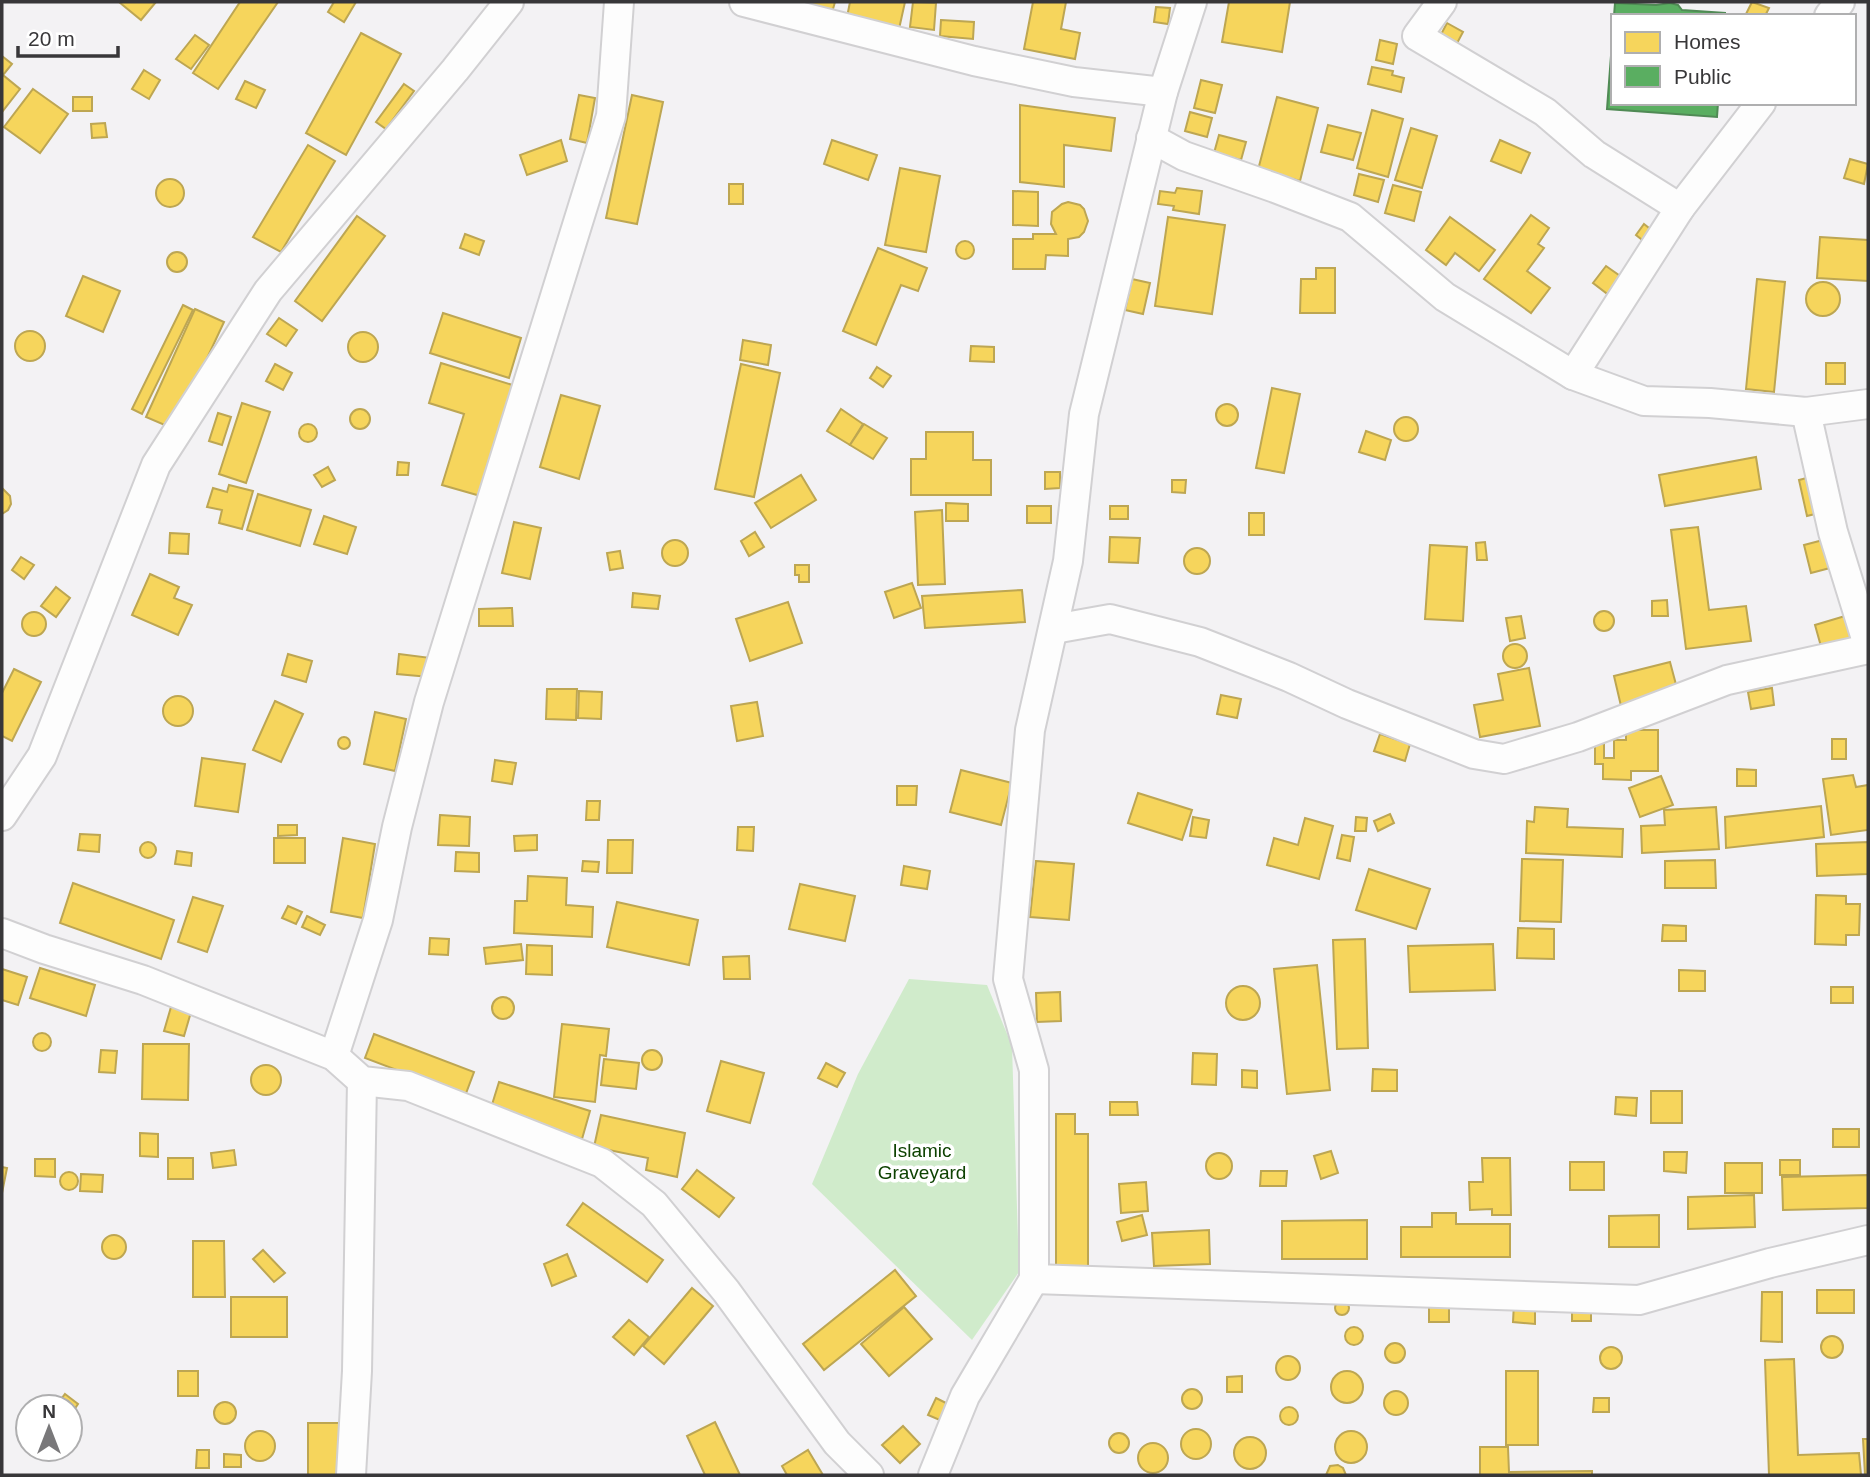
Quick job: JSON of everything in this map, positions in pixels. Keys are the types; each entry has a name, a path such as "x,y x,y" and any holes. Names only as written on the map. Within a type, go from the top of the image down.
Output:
{"street":[{"path":"2,816 43,756 156,465 268,291 509,2"},
{"path":"334,1056 378,920 397,827 429,702 561,285 611,116 619,2"},
{"path":"744,2 974,61 1074,82 1163,92"},
{"path":"933,1475 965,1396 1034,1279 1034,1070 1008,979 1030,730 1068,561 1084,414 1163,92 1192,2"},
{"path":"1442,2 1418,36 1545,113 1594,154 1680,208"},
{"path":"1573,375 1680,208 1759,105"},
{"path":"1151,138 1184,156 1350,217 1444,297 1573,375 1644,401 1710,403 1806,412 1868,404"},
{"path":"1054,629 1110,619 1200,642 1474,754 1504,759 1578,737 1727,680 1868,647 1833,533 1806,412"},
{"path":"2,933 143,980 334,1056 362,1081 408,1086 602,1163 654,1204 726,1291 837,1443 869,1475"},
{"path":"351,1475 357,1371 362,1081"},
{"path":"1034,1279 1639,1300 1770,1263 1868,1240"}],"green space":[{"name":"Islamic Graveyard","path":"909,979 987,985 1012,1046 1019,1272 972,1340 812,1184 858,1074"}],"building: Homes":[{"path":"119,2 156,2 141,20"},
{"path":"240,2 278,2 218,89 193,73"},
{"path":"334,2 356,2 344,22 328,12"},
{"path":"785,2 835,2 831,16"},
{"path":"850,2 905,2 899,29 847,17"},
{"path":"913,2 936,3 934,30 910,27"},
{"path":"1033,2 1066,2 1061,29 1080,33 1075,59 1024,49"},
{"path":"1229,2 1290,2 1282,52 1222,42"},
{"path":"1752,2 1769,8 1766,14 1746,14"},
{"path":"1156,7 1170,8 1168,24 1154,22"},
{"path":"941,20 974,22 973,39 940,36"},
{"path":"1447,23 1463,32 1454,49 1438,40"},
{"path":"361,33 401,54 346,155 306,133"},
{"path":"195,35 209,45 191,69 176,59"},
{"path":"1380,40 1397,44 1393,64 1376,60"},
{"path":"2,56 12,64 3,75 20,89 2,112"},
{"path":"1372,67 1393,71 1392,75 1404,78 1401,92 1368,84"},
{"path":"144,70 160,80 149,99 132,89"},
{"path":"1201,80 1222,85 1215,113 1194,108"},
{"path":"245,81 265,90 256,108 236,99"},
{"path":"404,84 414,91 386,129 376,122"},
{"path":"33,89 68,114 40,153 4,127"},
{"path":"579,95 595,98 587,143 570,139"},
{"path":"632,95 663,102 637,224 606,218"},
{"path":"73,97 92,97 92,111 73,111"},
{"path":"1277,97 1318,108 1300,181 1258,170"},
{"path":"1020,105 1115,118 1111,151 1064,145 1064,187 1020,182"},
{"path":"1372,110 1403,119 1388,177 1357,168"},
{"path":"1190,112 1212,118 1207,137 1185,131"},
{"path":"105,123 107,137 92,138 91,124"},
{"path":"1328,125 1361,133 1353,160 1321,152"},
{"path":"1411,128 1437,136 1422,188 1395,180"},
{"path":"1219,135 1246,142 1241,160 1214,153"},
{"path":"561,140 567,161 527,175 520,155"},
{"path":"832,140 877,155 868,180 824,164"},
{"path":"1500,140 1530,153 1521,173 1491,161"},
{"path":"308,145 335,161 281,252 253,237"},
{"path":"1850,159 1868,164 1864,184 1844,178"},
{"path":"900,168 940,176 926,252 885,245"},
{"path":"1359,174 1384,180 1378,202 1354,195"},
{"path":"170,179 180,183 184,193 180,203 170,207 160,203 156,193 160,183"},
{"path":"729,184 743,184 743,204 729,204"},
{"path":"1393,185 1421,192 1414,221 1385,213"},
{"path":"1177,188 1202,191 1199,214 1173,210 1174,206 1158,204 1160,191 1175,193"},
{"path":"1013,191 1038,192 1038,226 1013,225"},
{"path":"1068,202 1080,205 1088,221 1079,237 1068,239 1068,256 1046,255 1045,269 1013,269 1013,239 1033,239 1033,234 1056,234 1051,224 1052,212"},
{"path":"1531,215 1549,228 1538,244 1544,248 1527,271 1550,288 1531,313 1484,279"},
{"path":"357,216 385,236 322,321 295,301"},
{"path":"1168,217 1225,225 1212,314 1155,306"},
{"path":"1450,217 1495,250 1479,271 1455,253 1446,265 1426,250"},
{"path":"1644,224 1654,232 1646,243 1636,235"},
{"path":"465,234 484,241 479,255 460,248"},
{"path":"1820,237 1868,240 1868,281 1817,278"},
{"path":"961,241 969,241 974,250 972,257 961,259 956,254 956,246"},
{"path":"878,248 927,268 918,291 901,285 876,345 843,331"},
{"path":"177,252 184,255 187,262 184,269 177,272 170,269 167,262 170,255"},
{"path":"1606,266 1623,278 1610,296 1593,283"},
{"path":"1316,268 1335,268 1335,313 1300,313 1301,279 1316,279"},
{"path":"83,276 120,291 103,332 66,316"},
{"path":"1132,279 1150,283 1143,314 1125,310"},
{"path":"1757,279 1785,282 1774,392 1746,389"},
{"path":"1823,282 1835,287 1840,299 1835,311 1823,316 1811,311 1806,299 1811,287"},
{"path":"183,305 193,310 142,414 132,409"},
{"path":"195,309 224,322 174,429 146,417"},
{"path":"443,313 521,338 509,378 430,353"},
{"path":"279,318 297,330 286,346 267,334"},
{"path":"30,331 36,332 44,340 44,352 36,360 30,361 24,360 16,352 15,346 16,340 24,332"},
{"path":"363,332 374,336 378,347 374,358 363,362 352,358 348,347 352,336"},
{"path":"743,340 771,345 768,365 740,360"},
{"path":"971,346 994,347 994,362 970,361"},
{"path":"441,363 519,387 484,497 442,485 464,414 429,403"},
{"path":"1826,363 1845,363 1845,384 1826,384"},
{"path":"275,364 292,373 283,390 266,381"},
{"path":"741,364 780,373 754,497 715,489"},
{"path":"877,367 891,376 883,387 870,378"},
{"path":"1272,388 1300,394 1284,473 1256,468"},
{"path":"561,395 600,406 579,479 540,467"},
{"path":"242,403 270,412 246,483 219,474"},
{"path":"1227,404 1235,407 1238,415 1235,423 1227,426 1219,423 1216,415 1219,407"},
{"path":"360,409 367,412 370,419 367,426 360,429 353,426 350,419 353,412"},
{"path":"841,409 863,424 850,445 827,431"},
{"path":"218,413 231,417 222,445 209,441"},
{"path":"1406,417 1417,424 1418,429 1411,440 1406,441 1395,434 1394,429 1401,418"},
{"path":"308,424 314,427 317,433 314,439 308,442 302,439 299,433 302,427"},
{"path":"864,424 887,438 873,459 850,445"},
{"path":"1366,431 1391,440 1385,460 1359,452"},
{"path":"926,432 973,432 973,460 991,460 991,495 911,495 911,459 926,459"},
{"path":"1756,457 1761,489 1665,506 1659,475"},
{"path":"398,462 409,463 408,475 397,475"},
{"path":"328,467 335,480 322,487 314,475"},
{"path":"1045,472 1060,472 1060,488 1045,489"},
{"path":"801,475 816,500 771,528 755,503"},
{"path":"1814,476 1823,512 1807,516 1799,480"},
{"path":"1172,480 1186,480 1185,493 1172,492"},
{"path":"229,485 253,491 242,529 219,523 222,510 207,507 213,488 227,492"},
{"path":"2,488 10,496 11,504 2,514"},
{"path":"258,494 311,510 300,546 247,530"},
{"path":"946,503 968,504 968,521 946,521"},
{"path":"1027,506 1051,506 1051,523 1027,523"},
{"path":"1110,506 1128,506 1128,519 1110,519"},
{"path":"942,510 945,584 918,585 915,512"},
{"path":"1249,513 1264,513 1264,535 1249,535"},
{"path":"324,516 356,527 347,554 314,544"},
{"path":"514,522 541,528 530,579 502,573"},
{"path":"1698,527 1709,610 1746,606 1751,641 1686,649 1671,530"},
{"path":"755,532 764,547 749,556 741,541"},
{"path":"170,533 189,534 188,554 169,553"},
{"path":"1110,537 1140,538 1138,563 1109,562"},
{"path":"675,540 684,544 688,553 684,562 675,566 666,562 662,553 666,544"},
{"path":"1823,540 1830,568 1811,573 1804,545"},
{"path":"1485,542 1487,560 1477,560 1476,543"},
{"path":"1430,545 1467,547 1463,621 1425,619"},
{"path":"1197,548 1206,552 1210,561 1206,570 1197,574 1188,570 1184,561 1188,552"},
{"path":"620,551 623,568 610,570 607,553"},
{"path":"21,557 34,565 24,579 12,570"},
{"path":"795,565 809,565 809,582 799,582 799,575 795,575"},
{"path":"150,574 179,587 174,598 192,605 178,635 132,615"},
{"path":"912,583 921,608 894,618 885,592"},
{"path":"56,587 70,598 56,617 41,606"},
{"path":"1022,590 1025,622 925,628 922,596"},
{"path":"633,593 660,596 658,609 632,607"},
{"path":"1667,600 1668,616 1652,616 1652,601"},
{"path":"788,602 802,643 750,661 736,619"},
{"path":"512,608 513,626 479,626 479,609"},
{"path":"1604,611 1611,614 1614,621 1611,628 1604,631 1597,628 1594,621 1597,614"},
{"path":"34,612 45,619 46,624 39,635 34,636 23,629 22,624 29,613"},
{"path":"1521,616 1525,638 1510,641 1506,618"},
{"path":"1845,616 1852,642 1822,650 1815,625"},
{"path":"1515,644 1523,648 1527,656 1523,664 1515,668 1507,664 1503,656 1507,648"},
{"path":"288,654 312,661 306,682 282,675"},
{"path":"399,654 431,658 429,677 397,674"},
{"path":"1670,662 1678,692 1621,706 1614,676"},
{"path":"1529,668 1540,726 1480,737 1474,705 1503,700 1498,674"},
{"path":"14,669 41,682 12,741 2,736 2,693"},
{"path":"1772,688 1774,705 1751,709 1748,692"},
{"path":"547,689 577,689 576,720 546,719"},
{"path":"579,691 602,692 601,719 578,718"},
{"path":"1221,695 1241,699 1237,718 1217,714"},
{"path":"178,696 184,697 192,705 192,717 184,725 178,726 172,725 164,717 163,711 164,705 172,697"},
{"path":"275,701 303,714 281,762 253,750"},
{"path":"757,702 763,736 737,741 731,706"},
{"path":"375,712 406,719 395,771 364,764"},
{"path":"1626,730 1658,730 1658,771 1631,771 1631,780 1603,779 1603,764 1595,764 1595,744 1604,744 1604,758 1614,758 1614,740 1626,740"},
{"path":"1380,734 1410,744 1405,761 1374,751"},
{"path":"344,737 350,743 344,749 338,743"},
{"path":"1832,739 1846,739 1846,759 1832,759"},
{"path":"202,758 245,764 238,812 195,806"},
{"path":"495,760 516,763 512,784 492,781"},
{"path":"1737,769 1756,770 1756,786 1737,786"},
{"path":"961,770 1012,783 1001,825 950,812"},
{"path":"1853,775 1856,787 1868,785 1868,830 1831,835 1823,779"},
{"path":"1661,776 1673,805 1640,817 1629,788"},
{"path":"897,786 917,786 916,805 897,805"},
{"path":"1138,793 1192,810 1182,840 1128,823"},
{"path":"587,801 600,801 599,820 586,820"},
{"path":"1821,806 1824,837 1726,848 1725,817"},
{"path":"1535,807 1568,809 1567,827 1623,829 1622,857 1526,853 1527,821 1534,822"},
{"path":"1716,807 1719,849 1642,853 1641,826 1665,825 1664,810"},
{"path":"1390,814 1394,823 1378,831 1374,821"},
{"path":"440,815 470,817 469,846 438,845"},
{"path":"1193,817 1209,820 1206,838 1190,836"},
{"path":"1356,817 1367,818 1366,831 1355,831"},
{"path":"1305,818 1333,826 1319,879 1267,865 1274,838 1298,845"},
{"path":"278,825 297,825 297,835 278,836"},
{"path":"738,827 754,827 753,851 737,850"},
{"path":"80,834 100,835 99,852 78,850"},
{"path":"537,835 537,850 515,851 514,836"},
{"path":"1342,835 1354,837 1350,861 1337,858"},
{"path":"274,838 305,838 305,863 274,863"},
{"path":"343,838 375,844 363,918 331,912"},
{"path":"608,840 633,840 632,873 607,873"},
{"path":"148,842 154,844 154,856 148,858 142,856 140,850 142,844"},
{"path":"1868,842 1868,874 1817,876 1816,844"},
{"path":"177,851 192,853 191,866 175,864"},
{"path":"456,852 479,853 479,872 455,871"},
{"path":"1522,859 1563,860 1561,922 1520,921"},
{"path":"1715,860 1716,888 1665,888 1665,861"},
{"path":"583,861 599,862 598,872 582,871"},
{"path":"1036,861 1074,864 1069,920 1030,917"},
{"path":"904,866 930,871 927,889 901,885"},
{"path":"1369,869 1430,889 1416,929 1356,910"},
{"path":"528,876 567,878 566,905 593,907 592,937 514,933 515,901 527,901"},
{"path":"73,883 174,920 161,959 60,923"},
{"path":"800,884 855,896 845,941 789,929"},
{"path":"1816,895 1846,896 1846,904 1860,904 1859,935 1846,935 1846,945 1815,944"},
{"path":"193,897 223,906 207,952 178,942"},
{"path":"617,902 698,920 689,965 607,947"},
{"path":"288,906 302,912 296,924 282,918"},
{"path":"307,916 325,925 320,935 302,927"},
{"path":"1663,925 1686,926 1686,941 1662,941"},
{"path":"1518,928 1554,929 1554,959 1517,958"},
{"path":"430,938 449,939 448,955 429,954"},
{"path":"1365,939 1368,1048 1337,1049 1333,940"},
{"path":"521,944 523,960 486,964 484,948"},
{"path":"1493,944 1495,990 1410,992 1408,946"},
{"path":"527,945 552,946 552,975 526,974"},
{"path":"749,956 750,979 724,979 723,957"},
{"path":"1317,965 1330,1090 1287,1094 1274,969"},
{"path":"40,968 95,985 86,1016 30,998"},
{"path":"2,969 27,977 18,1005 2,1000"},
{"path":"1679,970 1705,971 1705,991 1679,991"},
{"path":"1243,986 1255,991 1260,1003 1255,1015 1243,1020 1231,1015 1226,1003 1231,991"},
{"path":"1831,987 1853,987 1853,1003 1831,1003"},
{"path":"1060,992 1061,1021 1037,1022 1036,993"},
{"path":"503,997 513,1004 514,1008 507,1018 503,1019 493,1012 492,1008 499,998"},
{"path":"171,1007 191,1012 184,1036 164,1031"},
{"path":"562,1024 609,1029 606,1056 600,1055 595,1102 554,1097"},
{"path":"38,1033 46,1033 51,1042 49,1049 38,1051 33,1046 33,1038"},
{"path":"374,1034 474,1072 465,1096 365,1058"},
{"path":"143,1044 189,1044 188,1100 142,1099"},
{"path":"101,1050 117,1051 115,1073 99,1072"},
{"path":"652,1050 659,1053 662,1060 659,1067 652,1070 645,1067 642,1060 645,1053"},
{"path":"1193,1053 1217,1054 1216,1085 1192,1084"},
{"path":"604,1059 639,1063 636,1089 601,1085"},
{"path":"721,1061 764,1073 750,1123 707,1111"},
{"path":"826,1063 845,1073 837,1087 818,1078"},
{"path":"266,1065 272,1066 280,1074 280,1086 272,1094 266,1095 260,1094 252,1086 251,1080 252,1074 260,1066"},
{"path":"1373,1069 1397,1070 1397,1091 1372,1091"},
{"path":"1242,1070 1257,1071 1257,1088 1242,1087"},
{"path":"499,1082 590,1111 582,1139 490,1111"},
{"path":"1651,1091 1682,1091 1682,1123 1651,1123"},
{"path":"1616,1097 1637,1098 1636,1116 1615,1114"},
{"path":"1110,1102 1137,1102 1138,1115 1110,1115"},
{"path":"1056,1114 1075,1114 1075,1134 1088,1134 1088,1267 1056,1267"},
{"path":"601,1115 685,1133 677,1177 646,1170 648,1158 594,1147"},
{"path":"1833,1129 1859,1129 1859,1147 1833,1147"},
{"path":"140,1133 158,1134 158,1157 140,1156"},
{"path":"234,1150 236,1165 213,1168 211,1153"},
{"path":"1331,1151 1338,1173 1321,1179 1314,1156"},
{"path":"1664,1152 1687,1152 1686,1173 1664,1171"},
{"path":"1219,1153 1228,1157 1232,1166 1228,1175 1219,1179 1210,1175 1206,1166 1210,1157"},
{"path":"168,1158 193,1158 193,1179 168,1179"},
{"path":"1482,1158 1510,1158 1511,1215 1492,1215 1492,1209 1470,1210 1469,1182 1483,1182"},
{"path":"35,1159 55,1159 55,1177 35,1176"},
{"path":"1780,1160 1800,1160 1800,1175 1780,1175"},
{"path":"1570,1162 1604,1162 1604,1190 1570,1190"},
{"path":"1725,1163 1762,1163 1762,1193 1725,1193"},
{"path":"2,1167 7,1168 2,1193"},
{"path":"697,1170 734,1198 719,1217 682,1189"},
{"path":"1261,1171 1287,1171 1286,1186 1260,1186"},
{"path":"69,1172 76,1174 76,1188 69,1190 62,1188 60,1181 62,1174"},
{"path":"81,1174 103,1175 102,1192 80,1191"},
{"path":"1868,1175 1868,1208 1783,1210 1782,1177"},
{"path":"1146,1182 1148,1211 1121,1213 1119,1184"},
{"path":"1754,1195 1755,1227 1688,1229 1688,1197"},
{"path":"583,1203 663,1260 647,1282 567,1225"},
{"path":"1432,1213 1456,1213 1456,1224 1510,1224 1510,1257 1401,1257 1401,1227 1432,1227"},
{"path":"1142,1215 1147,1235 1122,1241 1117,1222"},
{"path":"1659,1215 1659,1247 1609,1247 1609,1216"},
{"path":"1367,1220 1367,1259 1282,1259 1282,1221"},
{"path":"1209,1230 1210,1264 1154,1266 1152,1233"},
{"path":"114,1235 125,1242 126,1247 119,1258 114,1259 103,1252 102,1247 109,1236"},
{"path":"193,1241 224,1241 225,1297 193,1297"},
{"path":"263,1250 285,1273 274,1282 253,1259"},
{"path":"567,1254 576,1276 552,1286 544,1264"},
{"path":"895,1270 916,1296 824,1370 803,1344"},
{"path":"692,1288 713,1306 664,1364 643,1346"},
{"path":"1817,1290 1854,1290 1854,1313 1817,1313"},
{"path":"1762,1292 1782,1292 1782,1342 1761,1341"},
{"path":"231,1297 287,1297 287,1337 231,1337"},
{"path":"1339,1301 1345,1301 1349,1308 1345,1315 1339,1315 1335,1311 1335,1305"},
{"path":"1429,1301 1449,1301 1449,1322 1429,1322"},
{"path":"1514,1303 1535,1304 1535,1324 1513,1322"},
{"path":"1572,1305 1591,1306 1591,1321 1572,1321"},
{"path":"904,1307 932,1339 889,1376 861,1344"},
{"path":"629,1320 649,1337 634,1355 613,1337"},
{"path":"1354,1327 1362,1332 1363,1336 1358,1344 1354,1345 1346,1340 1345,1336 1350,1328"},
{"path":"1832,1336 1840,1339 1843,1347 1840,1355 1832,1358 1824,1355 1821,1347 1824,1339"},
{"path":"1395,1343 1402,1346 1405,1353 1402,1360 1395,1363 1388,1360 1385,1353 1388,1346"},
{"path":"1611,1347 1619,1350 1622,1358 1619,1366 1611,1369 1603,1366 1600,1358 1603,1350"},
{"path":"1288,1356 1296,1360 1300,1368 1296,1376 1288,1380 1280,1376 1276,1368 1280,1360"},
{"path":"1794,1359 1798,1455 1859,1453 1861,1475 1769,1475 1765,1360"},
{"path":"178,1371 198,1371 198,1396 178,1396"},
{"path":"1347,1371 1358,1376 1363,1387 1358,1398 1347,1403 1336,1398 1331,1387 1336,1376"},
{"path":"1506,1371 1538,1371 1538,1445 1506,1445"},
{"path":"1242,1376 1242,1392 1227,1392 1227,1377"},
{"path":"1192,1389 1199,1392 1202,1399 1199,1406 1192,1409 1185,1406 1182,1399 1185,1392"},
{"path":"1396,1391 1404,1395 1408,1403 1404,1411 1396,1415 1388,1411 1384,1403 1388,1395"},
{"path":"936,1398 950,1405 942,1421 928,1415"},
{"path":"1594,1398 1609,1398 1609,1412 1593,1412"},
{"path":"221,1402 229,1402 236,1409 236,1417 229,1424 221,1424 214,1417 214,1409"},
{"path":"1285,1407 1293,1407 1298,1416 1296,1423 1285,1425 1280,1420 1280,1412"},
{"path":"715,1422 740,1475 705,1475 687,1436"},
{"path":"308,1423 339,1423 339,1475 308,1475"},
{"path":"903,1426 920,1444 900,1463 882,1445"},
{"path":"1196,1429 1207,1433 1211,1444 1207,1455 1196,1459 1185,1455 1181,1444 1185,1433"},
{"path":"260,1431 266,1432 274,1440 274,1452 266,1460 260,1461 254,1460 246,1452 245,1446 246,1440 254,1432"},
{"path":"1351,1431 1362,1436 1367,1447 1362,1458 1351,1463 1340,1458 1335,1447 1340,1436"},
{"path":"1119,1433 1126,1436 1129,1443 1126,1450 1119,1453 1112,1450 1109,1443 1112,1436"},
{"path":"1250,1437 1261,1442 1266,1453 1261,1464 1250,1469 1239,1464 1234,1453 1239,1442"},
{"path":"1863,1439 1868,1439 1868,1475 1865,1475"},
{"path":"1153,1443 1164,1447 1168,1458 1164,1469 1153,1473 1142,1469 1138,1458 1142,1447"},
{"path":"1480,1447 1508,1447 1509,1472 1592,1471 1592,1475 1480,1475"},
{"path":"197,1450 209,1450 209,1468 196,1468"},
{"path":"808,1450 823,1475 787,1475 782,1466"},
{"path":"224,1454 241,1455 241,1467 224,1467"},
{"path":"1338,1465 1346,1475 1326,1475 1330,1466"}],"building: Public":[{"path":"1615,3 1670,3 1678,5 1682,10 1725,13 1725,14 1614,14"},
{"path":"1611,56 1611,105 1718,105 1717,117 1607,109"}]}
